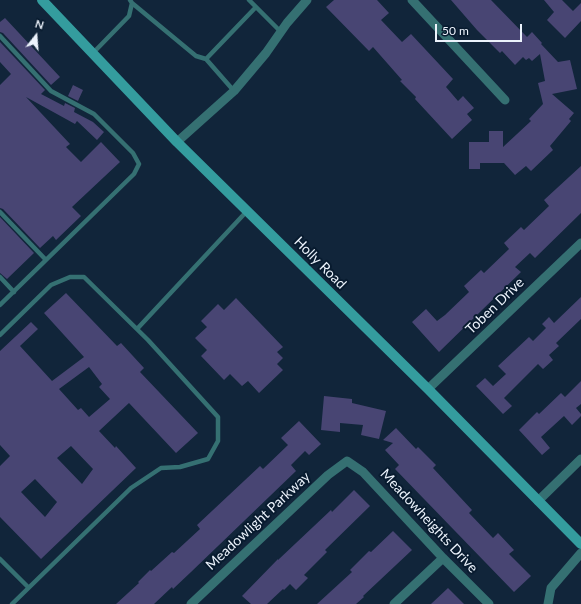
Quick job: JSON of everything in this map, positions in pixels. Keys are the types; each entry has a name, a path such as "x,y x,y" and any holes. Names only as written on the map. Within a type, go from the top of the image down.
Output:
{"main road":[{"name":"Holly Road","path":"42,0 177,142 428,389 581,544"}],"street":[{"path":"177,142 234,91 253,69 300,6 307,0"},
{"path":"412,0 505,100"},
{"name":"Toben Drive","path":"428,389 581,244"},
{"path":"538,501 581,459"},
{"name":"Meadowheights Drive","path":"347,461 364,472 443,558 489,604"},
{"name":"Meadowlight Parkway","path":"191,604 328,475 347,461"},
{"path":"548,604 551,588 581,553"},
{"path":"394,604 443,558"}],"lane":[{"path":"249,0 281,32"},
{"path":"93,53 129,16 131,2"},
{"path":"131,2 196,56 206,59 234,91"},
{"path":"206,59 256,7"},
{"path":"0,36 51,92 94,114 133,153 139,164 134,174 0,305"},
{"path":"137,329 187,274 248,211"},
{"path":"0,212 46,260"},
{"path":"0,277 14,292"},
{"path":"0,335 51,285 70,277 84,277 137,329 218,417 218,441 208,459 180,468 161,468 131,488 12,604"},
{"path":"0,558 28,587"}],"building":[{"path":"334,0 377,0 389,13 381,20 402,42 411,34 453,79 446,87 458,101 463,96 474,108 467,114 472,120 452,139 415,99 416,97 400,81 402,80 373,47 369,51 326,7"},
{"path":"451,0 491,0 527,37 532,32 558,62 570,60 577,89 552,94 574,113 569,119 571,121 550,146 553,150 531,171 526,166 515,175 504,163 480,163 480,169 469,169 469,142 489,142 489,131 503,131 503,147 531,121 529,119 543,104 538,83 545,81 540,54 532,61 529,58 526,60 523,57 515,65 502,51 500,53 477,30"},
{"path":"544,0 562,0 573,11 581,3 581,21 565,38 547,20 554,12"},
{"path":"5,18 60,77 51,85 3,33 0,32 0,22"},
{"path":"0,42 45,90 41,94 64,106 65,103 75,108 74,112 93,122 104,132 97,140 77,121 75,124 26,97 70,144 66,147 81,162 101,142 120,162 72,207 81,216 56,240 53,236 40,248 3,209 0,208 0,85 11,74 0,62"},
{"path":"73,85 83,90 78,101 68,96"},
{"path":"581,166 581,213 535,258 530,253 515,267 521,272 439,352 412,322 426,309 437,321 445,315 469,292 464,286 481,270 484,273 509,249 504,243 521,227 524,230 549,206 544,200"},
{"path":"0,217 34,253 7,279 0,273"},
{"path":"66,293 117,346 121,343 144,368 140,372 198,433 176,453 129,403 99,431 115,448 116,446 136,468 41,559 0,517 0,466 10,456 0,445 0,351 31,322 38,329 20,346 52,381 84,357 44,313","holes":["89,367 102,384 99,387 110,399 89,417 81,408 78,410 59,389","71,446 93,469 82,484 57,458","35,479 57,502 45,517 21,492"]},
{"path":"581,297 581,319 556,343 559,346 549,355 553,360 543,369 538,364 504,398 512,406 503,414 476,386 485,378 493,386 506,374 498,366 529,337 533,341 546,328 542,324 549,317 554,323"},
{"path":"236,298 283,347 277,352 283,358 277,364 283,370 259,393 248,381 242,386 230,374 224,380 201,356 207,350 195,338 207,327 201,321 218,304 224,310"},
{"path":"581,381 581,404 576,408 581,416 572,425 564,416 541,437 550,448 542,455 519,430 537,412 539,414 561,393 565,397"},
{"path":"324,396 352,399 352,403 386,411 379,439 361,435 363,425 340,423 340,432 321,430"},
{"path":"299,421 321,444 309,455 305,451 291,465 296,471 173,589 172,587 154,604 116,604 139,583 138,582 150,570 151,571 172,552 174,553 200,529 197,525 260,466 263,469 288,445 281,438"},
{"path":"396,428 416,449 418,447 436,465 433,468 472,510 469,513 493,538 498,533 514,550 509,554 531,576 514,592 395,469 399,465 385,450 393,443 383,440"},
{"path":"354,490 370,506 325,550 327,552 304,575 308,578 296,590 290,584 267,604 251,604 242,596 278,559 331,510 332,512"},
{"path":"393,531 412,550 363,596 364,597 356,604 317,604 352,572 350,570 369,551 371,552"},
{"path":"448,588 464,604 431,604"}]}
